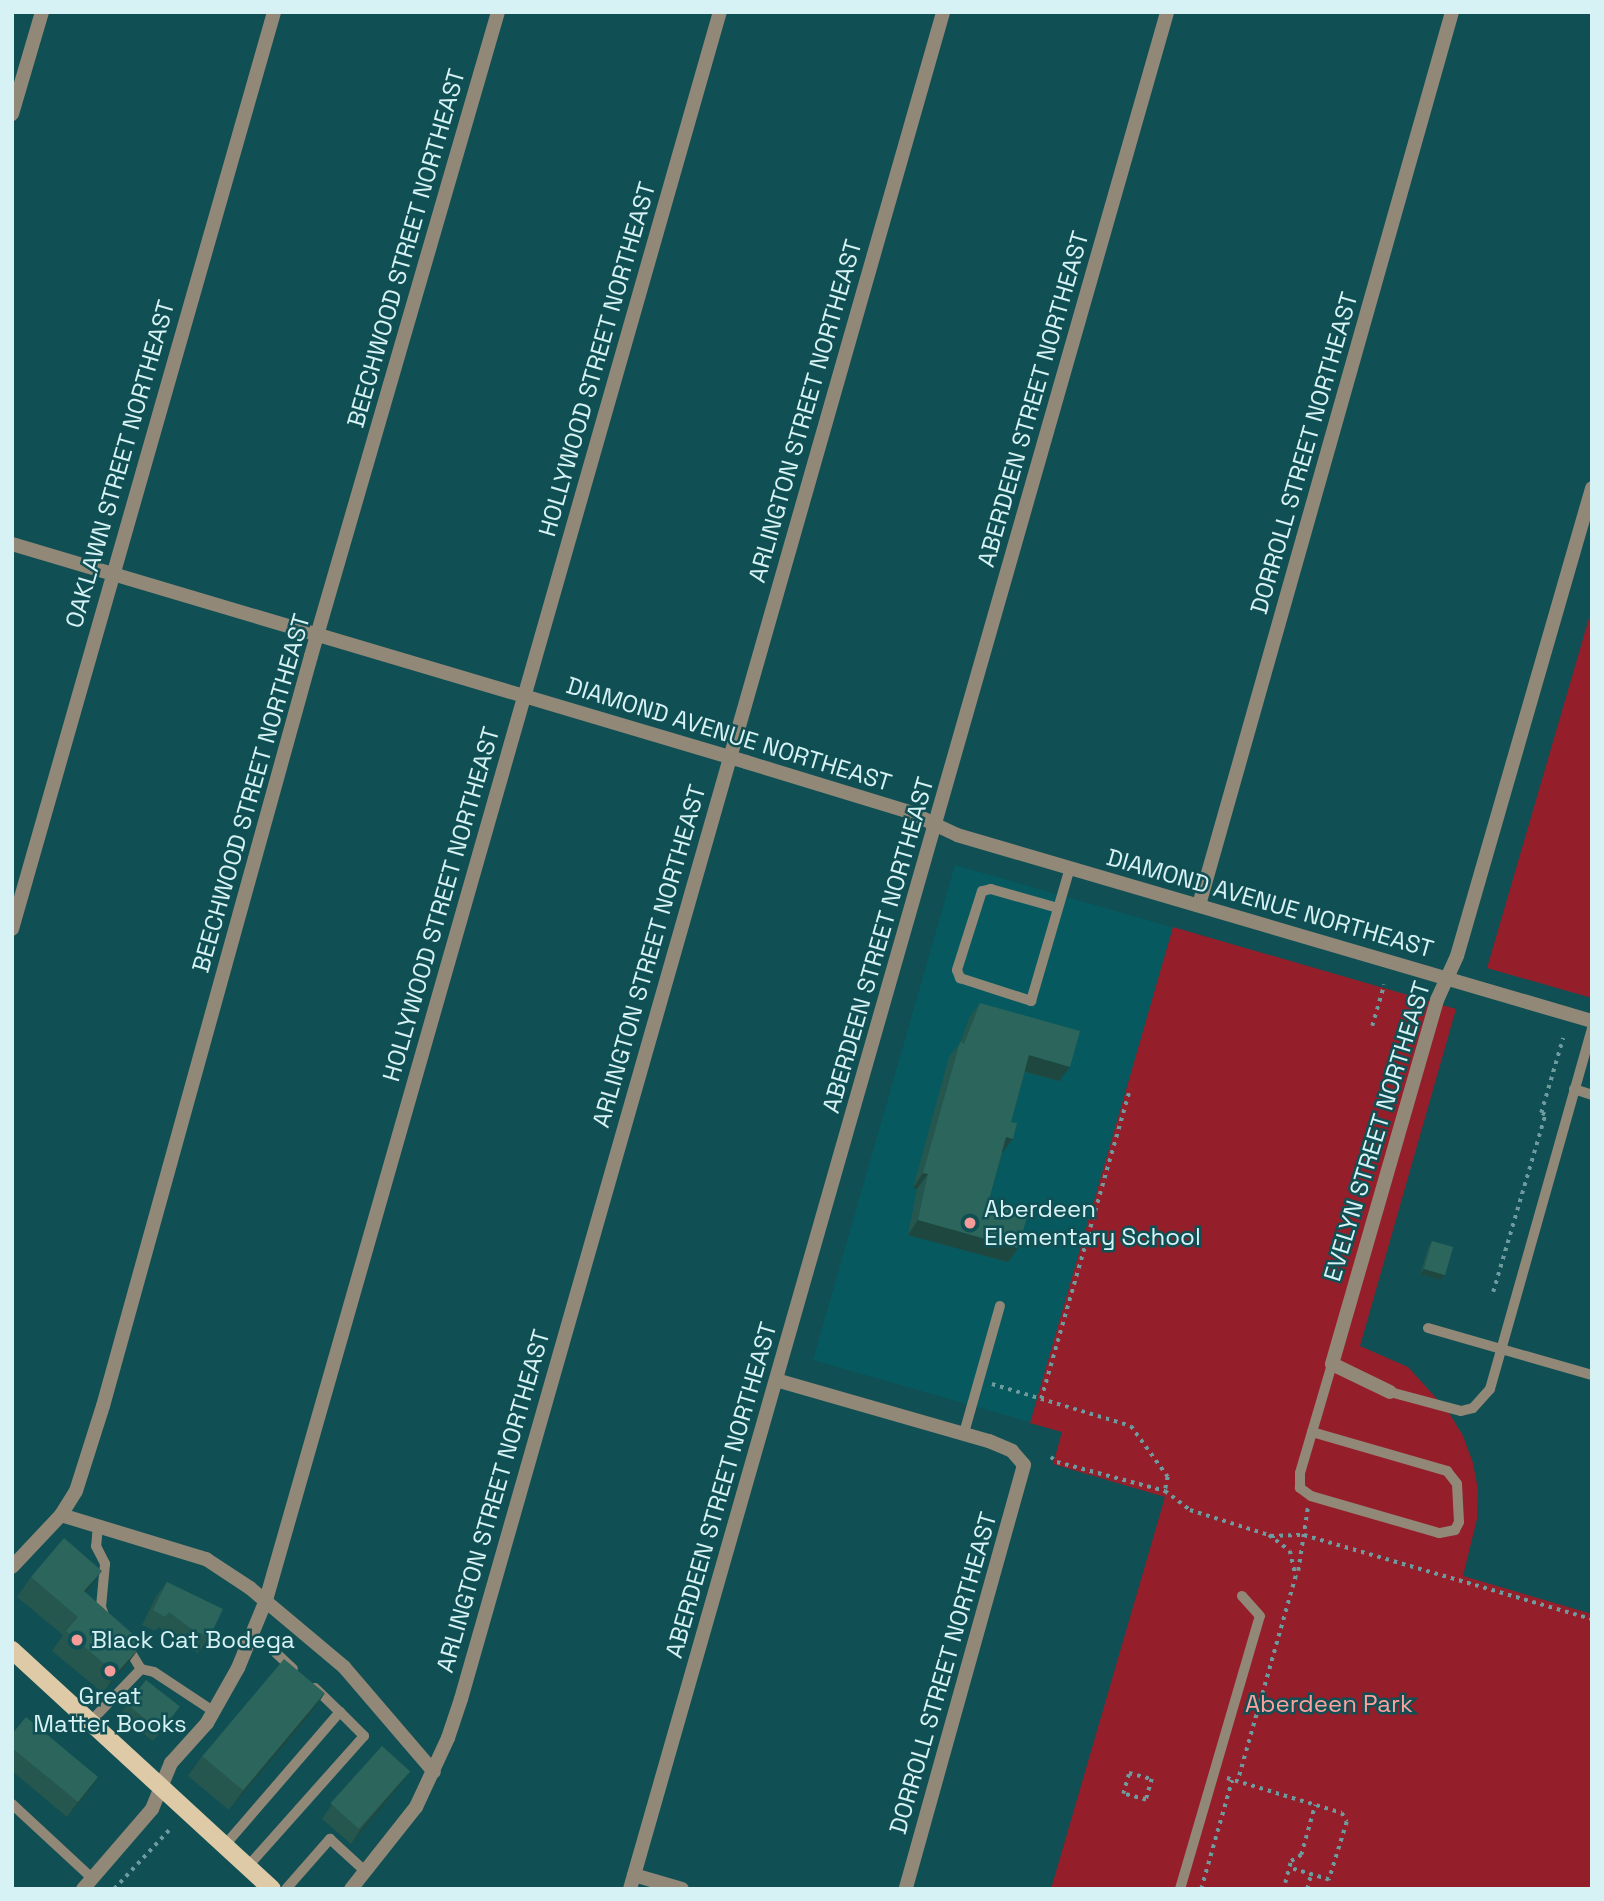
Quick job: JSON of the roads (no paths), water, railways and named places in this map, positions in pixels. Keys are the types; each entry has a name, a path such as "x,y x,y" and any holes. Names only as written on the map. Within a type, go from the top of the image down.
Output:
{"main road":[{"path":"12,1650 272,1889"}],"street":[{"path":"12,114 42,12"},
{"name":"OAKLAWN STREET NORTHEAST","path":"12,929 274,12"},
{"name":"BEECHWOOD STREET NORTHEAST","path":"12,1567 61,1515 76,1492 103,1406 319,635 498,12"},
{"name":"HOLLYWOOD STREET NORTHEAST","path":"88,1883 152,1810 171,1763 213,1712 238,1668 266,1600 720,12"},
{"name":"ARLINGTON STREET NORTHEAST","path":"351,1889 416,1807 434,1772 461,1699 943,12"},
{"name":"ABERDEEN STREET NORTHEAST","path":"632,1882 1167,12"},
{"name":"DORROLL STREET NORTHEAST","path":"1199,905 1452,12"},
{"name":"EVELYN STREET NORTHEAST","path":"1332,1364 1437,1000 1457,956 1592,488"},
{"name":"DIAMOND AVENUE NORTHEAST","path":"12,544 913,813 957,835 1592,1021"},
{"path":"1332,1364 1390,1392"},
{"path":"776,1380 964,1433"},
{"name":"DORROLL STREET NORTHEAST","path":"906,1889 1024,1470 1022,1460 1012,1451 964,1433"},
{"path":"61,1515 206,1559 266,1600 344,1667 434,1772"},
{"path":"632,1882 682,1889"}],"lane":[{"path":"1058,908 991,889 982,891 957,970 960,978 1031,1001 1070,868"},
{"path":"1390,1392 1461,1411 1474,1408 1490,1389 1592,1028"},
{"path":"1574,1089 1592,1095"},
{"path":"964,1433 1000,1306"},
{"path":"1428,1328 1592,1375"},
{"path":"1312,1432 1447,1471 1457,1484 1459,1522 1455,1530 1439,1533 1311,1496 1300,1488 1298,1480 1312,1432 1332,1364"},
{"path":"97,1525 96,1546 105,1564 101,1607 106,1623 114,1632"},
{"path":"1181,1889 1260,1616 1242,1596"},
{"path":"122,1640 141,1669 155,1672 213,1712"},
{"path":"248,1866 364,1736 276,1653"},
{"path":"90,1722 141,1669"},
{"path":"225,1845 340,1712"},
{"path":"12,1804 88,1883"},
{"path":"286,1889 330,1839 366,1872"}],"place":[{"name":"Aberdeen Elementary School","path":"970,1223"},
{"name":"Black Cat Bodega","path":"77,1640"},
{"name":"Great Matter Books","path":"110,1671"}],"park label":[{"name":"Aberdeen Park","path":"1329,1704"}]}
